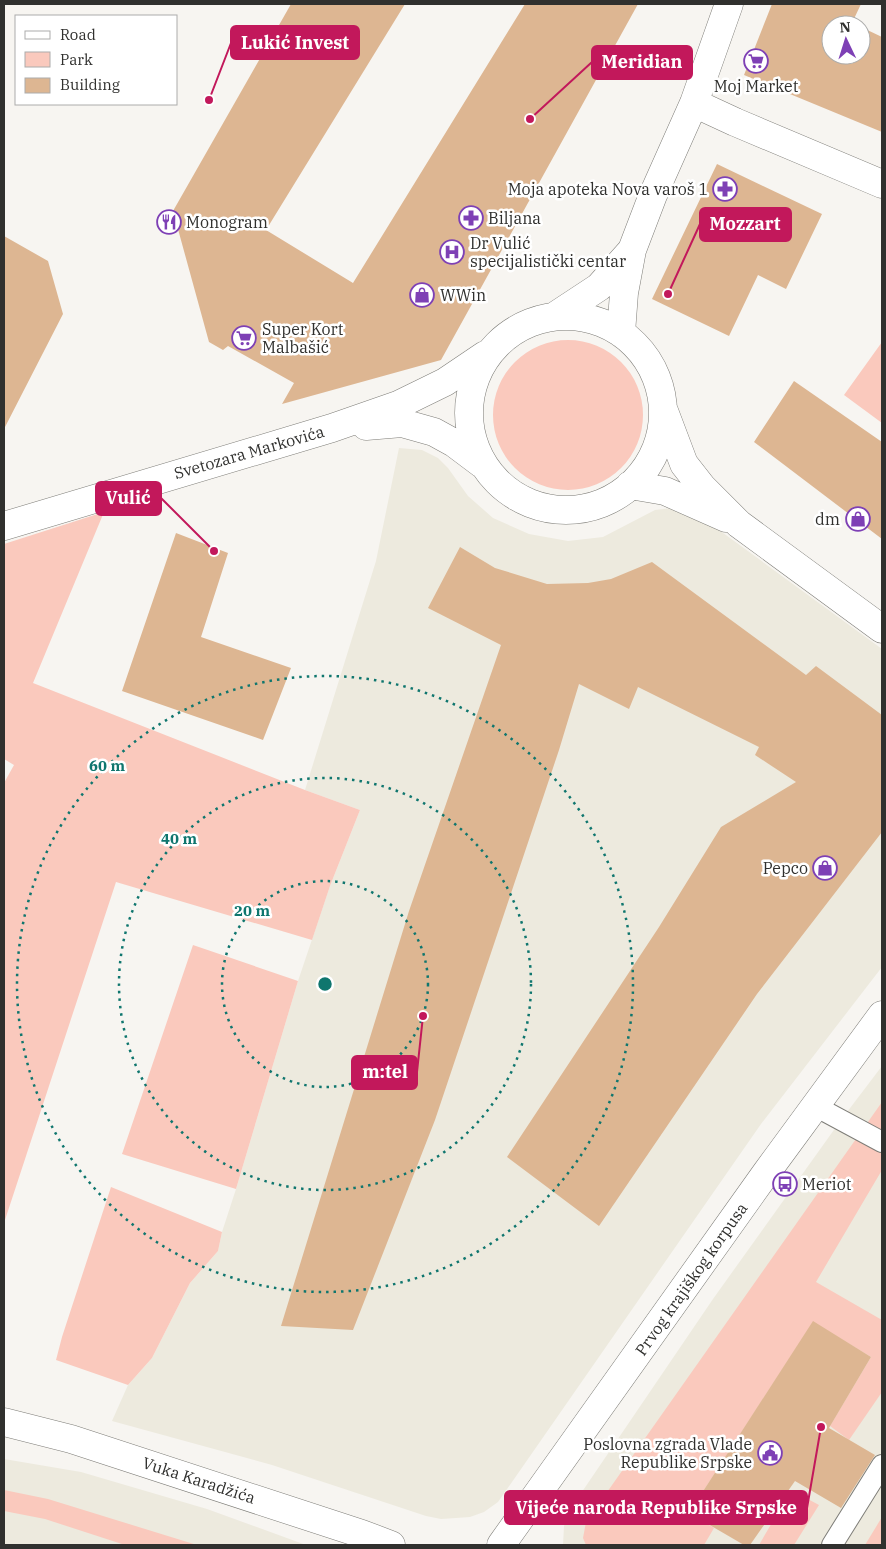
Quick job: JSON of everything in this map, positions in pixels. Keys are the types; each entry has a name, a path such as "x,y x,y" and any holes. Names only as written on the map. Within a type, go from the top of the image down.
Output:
{"street":[{"name":"Svetozara Markovića","path":"621,332 624,293 632,250 653,195 694,103 729,4"},
{"path":"694,103 882,184"},
{"name":"Svetozara Markovića","path":"555,316 600,286 632,250"},
{"name":"Svetozara Markovića","path":"4,526 332,428 398,405 445,382 490,352 508,334 530,322 555,316 580,316 602,322 621,332 635,344 655,374 661,391 663,409 662,427 658,444 647,467 630,485 607,501 580,509 551,509 524,501 500,485 482,464 454,443 434,432 402,424 332,428"},
{"name":"Svetozara Markovića","path":"482,464 471,438 468,416 470,394 476,373 490,352"},
{"name":"Svetozara Markovića","path":"663,409 684,464 702,487 739,524 882,629"},
{"name":"Svetozara Markovića","path":"630,485 665,491 739,524"},
{"name":"Prvog krajiškog korpusa","path":"502,1545 766,1173 882,1015"},
{"name":"Vuka Karadžića","path":"4,1422 81,1442 391,1545"}],"lane":[{"path":"815,1106 882,1142"},
{"path":"832,1545 882,1465"}],"shaded area":[{"path":"399,448 422,450 438,458 448,468 468,496 493,518 529,534 568,541 603,537 655,510 671,508 708,522 882,649 882,967 761,1124 498,1502 484,1512 470,1517 441,1519 426,1516 272,1465 112,1421 128,1385 152,1358 190,1283 218,1251 222,1232 298,981 330,886 360,810 305,790 376,561"},
{"path":"882,1066 882,1545 563,1545 564,1526 571,1508 713,1299"},
{"path":"4,1459 81,1472 207,1509 306,1545 4,1545"}],"green space":[{"path":"568,340 597,346 621,362 637,386 643,415 637,444 621,468 597,484 568,490 539,484 515,468 499,444 493,415 499,386 515,362 539,346"},
{"path":"882,342 882,423 844,395"},
{"path":"104,512 33,683 360,810 330,886 312,940 116,882 4,1223 4,783 14,765 4,759 4,544"},
{"path":"193,945 298,981 236,1189 122,1154"},
{"path":"882,1102 882,1170 816,1282 882,1320 882,1392 849,1440 830,1426 871,1357 813,1322 689,1513 714,1528 704,1545 586,1545 583,1538 586,1522"},
{"path":"111,1187 222,1232 218,1251 190,1283 152,1358 128,1385 56,1360"},
{"path":"4,1490 48,1499 197,1545 125,1545 45,1519 4,1511"},
{"path":"791,1490 819,1505 794,1545 759,1545"},
{"path":"882,1517 882,1545 865,1545"}],"building":[{"path":"291,4 405,4 266,230 353,283 525,4 638,4 441,360 282,404 294,383 228,346 223,350 209,342 173,211"},
{"path":"772,4 861,4 856,15 821,15 821,65 871,65 871,32 882,37 882,132 744,75"},
{"path":"717,164 822,214 786,289 758,275 729,336 652,299"},
{"path":"4,236 48,261 63,314 4,429"},
{"path":"794,381 882,442 882,539 754,442"},
{"path":"176,533 228,553 201,637 291,668 263,740 122,691"},
{"path":"460,547 495,568 547,584 588,583 611,579 652,562 806,675 816,666 882,715 882,832 757,994 599,1226 507,1157 659,927 721,827 796,782 755,755 759,747 638,687 629,709 579,684 559,750 435,1120 353,1330 281,1326 409,911 501,645 428,608"},
{"name":"Poslovna zgrada Vlade Republike Srpske","path":"813,1321 871,1357 829,1428 875,1455 841,1508 795,1481 750,1545 744,1545 689,1513"}],"place":[{"name":"Moj Market","path":"756,61"},
{"name":"Lukić Invest","path":"209,100"},
{"name":"Meridian","path":"530,119"},
{"name":"Moja apoteka Nova varoš 1","path":"725,189"},
{"name":"Biljana","path":"471,218"},
{"name":"Monogram","path":"169,222"},
{"name":"Dr Vulić specijalistički centar","path":"452,252"},
{"name":"Mozzart","path":"668,294"},
{"name":"WWin","path":"422,295"},
{"name":"Super Kort Malbašić","path":"244,338"},
{"name":"dm","path":"858,519"},
{"name":"Vulić","path":"214,551"},
{"name":"Pepco","path":"825,868"},
{"name":"m:tel","path":"423,1016"},
{"name":"Meriot","path":"785,1184"},
{"name":"Vijeće naroda Republike Srpske","path":"821,1427"},
{"name":"Poslovna zgrada Vlade Republike Srpske","path":"770,1453"}]}
